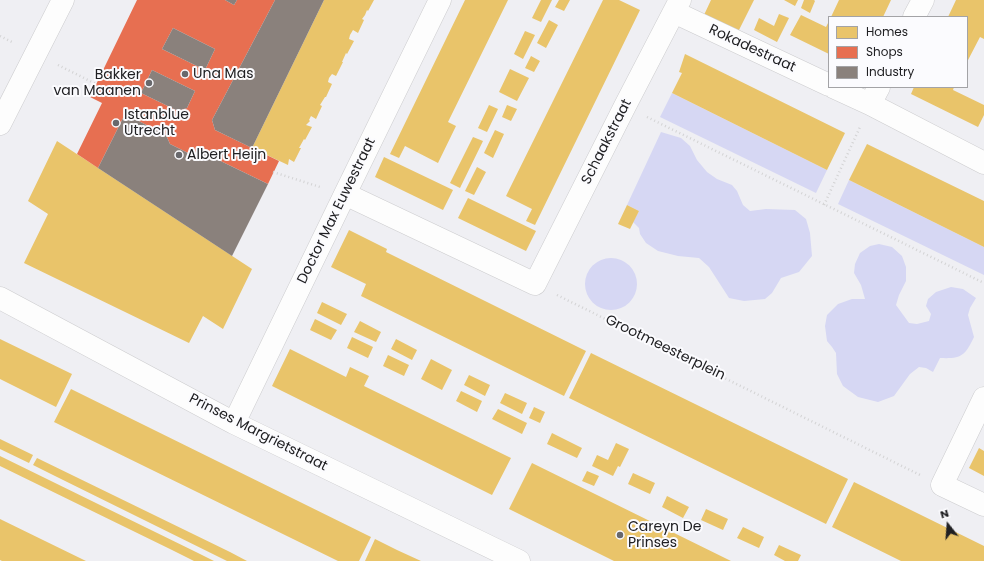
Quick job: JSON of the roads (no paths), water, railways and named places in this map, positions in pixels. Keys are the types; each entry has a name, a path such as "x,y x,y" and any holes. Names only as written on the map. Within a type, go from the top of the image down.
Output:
{"street":[{"path":"0,124 63,0"},
{"name":"Doctor Max Euwestraat","path":"234,423 440,0"},
{"path":"915,16 923,0"},
{"name":"Schaakstraat","path":"345,194 535,284 677,6"},
{"name":"Rokadestraat","path":"677,6 828,84"},
{"path":"838,88 874,96 984,163"},
{"name":"Prinses Margrietstraat","path":"0,298 234,423 519,561"},
{"path":"984,398 942,485 984,505"}],"place":[{"name":"Una Mas","path":"185,74"},
{"name":"Bakker van Maanen","path":"149,83"},
{"name":"Istanblue Utrecht","path":"116,123"},
{"name":"Albert Heijn","path":"179,155"},
{"name":"Careyn De Prinses","path":"620,535"}]}
